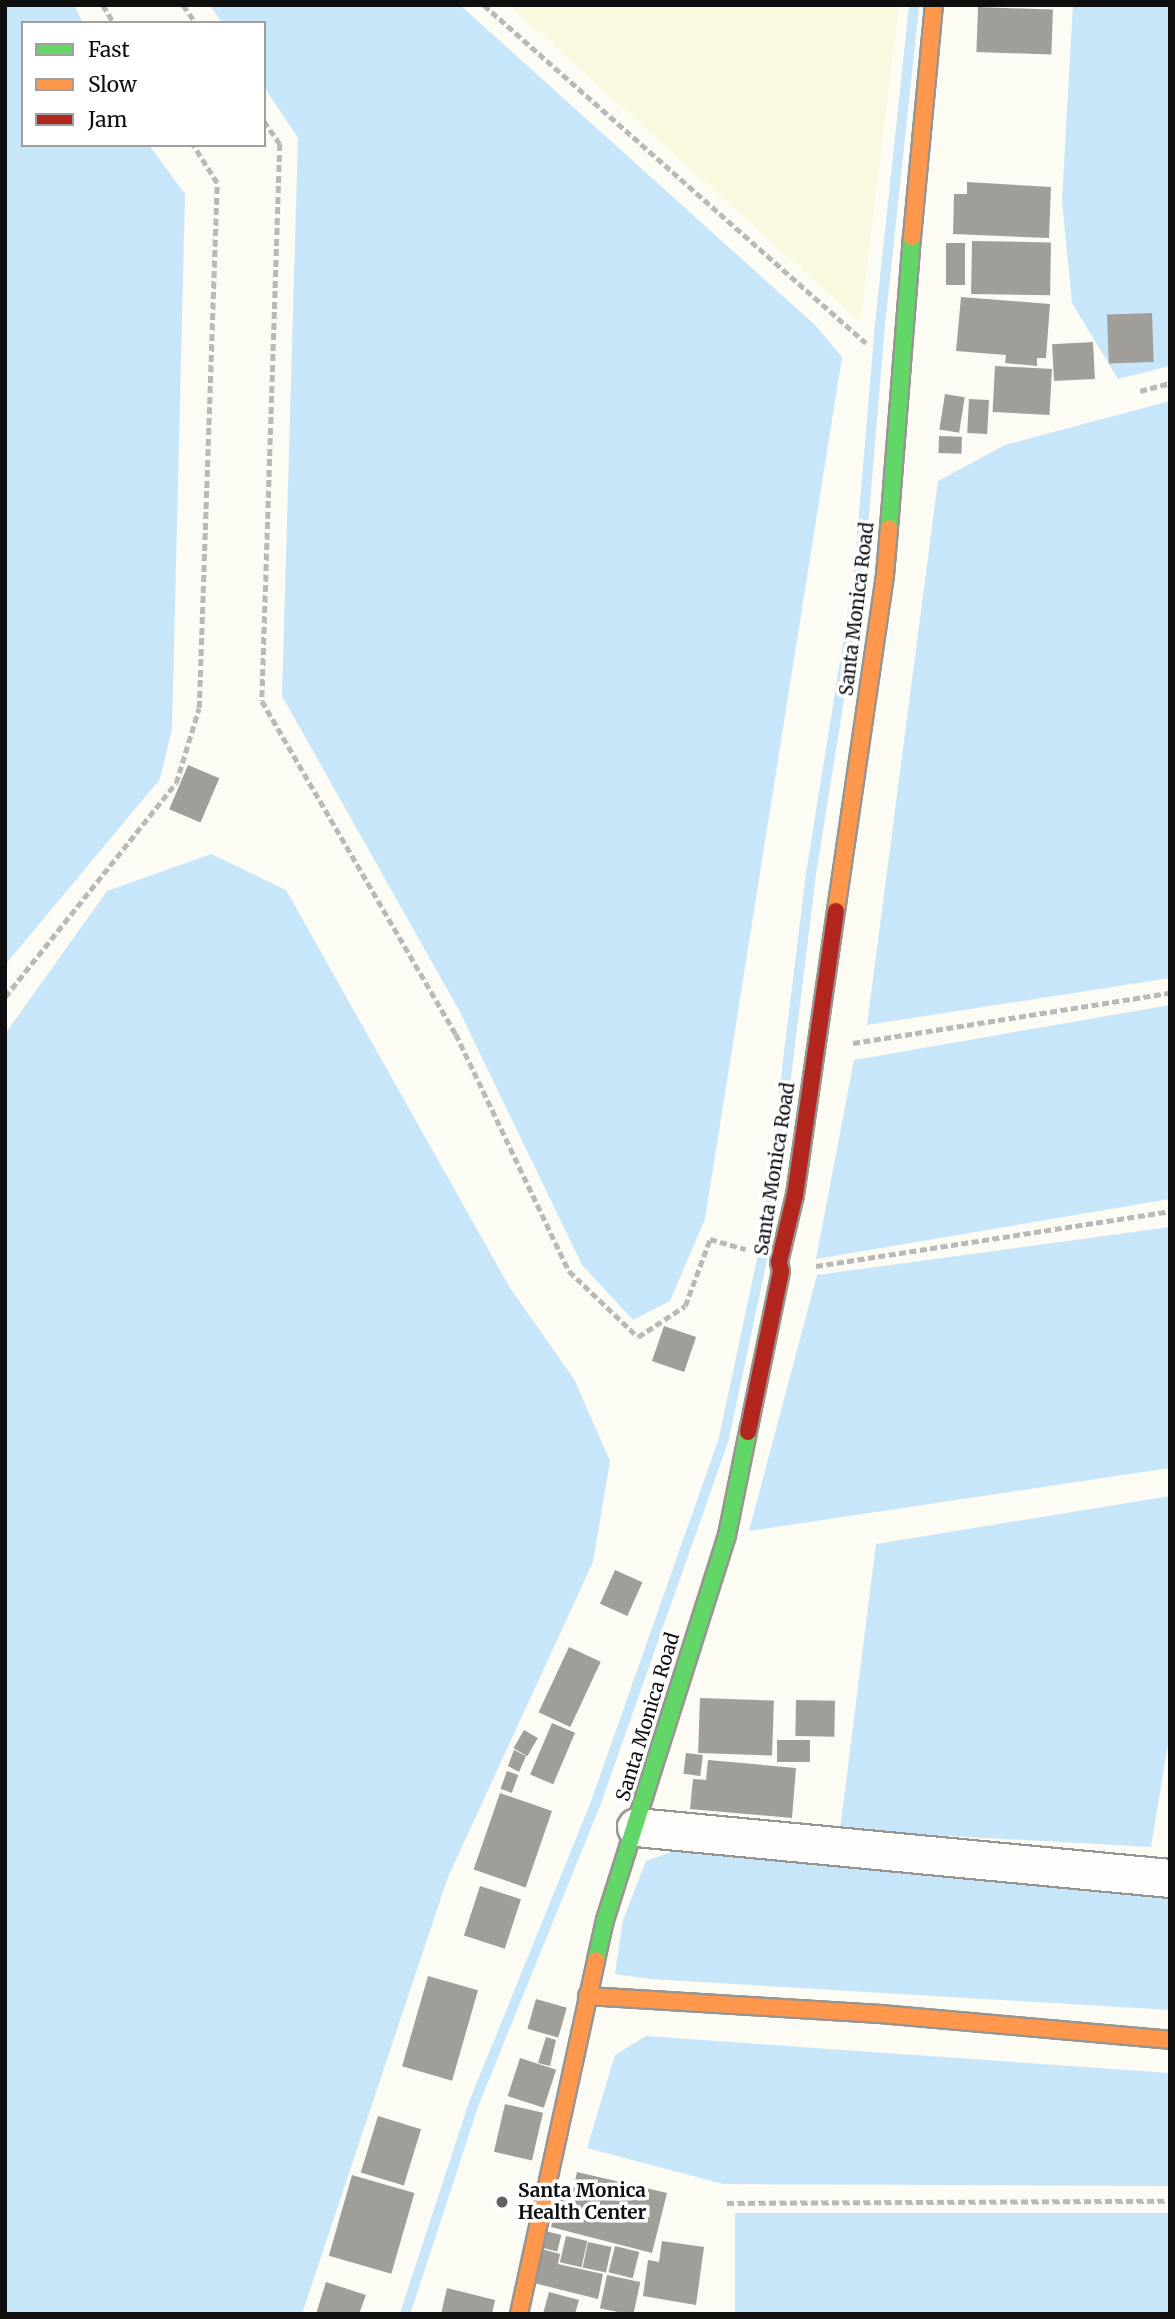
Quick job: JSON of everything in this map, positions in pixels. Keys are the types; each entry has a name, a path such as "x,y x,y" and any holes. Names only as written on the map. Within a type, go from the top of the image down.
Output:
{"street":[{"name":"Santa Monica Road","path":"519,2314 605,1920 727,1535 781,1271 779,1262 795,1195 814,1049 885,575 901,356 934,5"},
{"path":"636,1827 1170,1878"},
{"path":"587,1996 880,2014 1170,2040"}],"path":[{"path":"103,5 113,21"},
{"path":"183,5 195,21"},
{"path":"484,5 858,335"},
{"path":"266,124 281,144 262,701 456,1034 569,1271 638,1337 685,1306 710,1239 727,1244"},
{"path":"5,997 176,783 199,708 217,183 194,147"},
{"path":"1140,391 1170,383"},
{"path":"814,1049 1170,993"},
{"path":"781,1271 1170,1211"},
{"path":"727,2203 1170,2201"}],"shaded area":[{"path":"509,5 899,5 860,322"}],"water":[{"path":"5,5 74,5 82,21 21,21 21,147 150,147 185,194 172,729 160,779 5,965"},
{"path":"210,5 460,5 815,325 842,357 705,1219 670,1301 633,1320 582,1265 460,1012 282,696 298,138 266,90 266,21 221,21"},
{"path":"1073,5 1170,5 1170,366 1118,379 1072,303 1062,201"},
{"path":"1170,401 1170,978 867,1025 938,481 1005,445"},
{"path":"211,854 286,890 510,1288 574,1379 610,1461 593,1562 448,1877 302,2314 5,2314 5,1034 107,891"},
{"path":"1170,1005 1170,1199 816,1259 854,1060"},
{"path":"1170,1227 1170,1468 749,1531 817,1275"},
{"path":"1170,1496 1170,1732 1151,1847 840,1830 876,1544"},
{"path":"677,1850 1170,1889 1170,2010 650,1979 615,1974 623,1920 646,1861"},
{"path":"646,2036 1170,2073 1170,2186 723,2184 587,2148 615,2055"},
{"path":"735,2213 1170,2213 1170,2314 735,2314"}],"building":[{"path":"978,7 1053,10 1051,55 976,52"},
{"path":"967,182 1051,187 1049,238 953,234 954,194 967,194"},
{"path":"972,241 1051,242 1050,295 971,294"},
{"path":"946,243 965,243 965,285 946,285"},
{"path":"961,297 1050,304 1046,358 1037,358 1037,366 1005,363 1006,355 956,351"},
{"path":"1152,313 1154,362 1109,364 1107,315"},
{"path":"1093,342 1095,379 1054,381 1052,344"},
{"path":"995,366 1052,369 1050,415 993,412"},
{"path":"945,394 965,397 959,433 939,430"},
{"path":"969,399 989,400 987,434 967,433"},
{"path":"939,436 962,437 961,454 938,453"},
{"path":"188,765 219,778 201,822 169,809"},
{"path":"664,1326 696,1337 684,1372 652,1361"},
{"path":"615,1570 642,1582 627,1616 600,1604"},
{"path":"569,1647 601,1662 570,1727 539,1712"},
{"path":"700,1698 774,1701 772,1756 698,1753"},
{"path":"796,1700 835,1701 834,1737 795,1736"},
{"path":"552,1723 575,1733 553,1784 530,1775"},
{"path":"524,1730 538,1738 527,1756 514,1748"},
{"path":"777,1740 810,1740 810,1762 777,1762"},
{"path":"514,1750 526,1756 519,1772 508,1766"},
{"path":"686,1753 703,1755 700,1776 683,1774"},
{"path":"708,1760 796,1768 792,1818 690,1809 693,1779 706,1780"},
{"path":"507,1771 518,1775 512,1793 501,1789"},
{"path":"500,1793 552,1811 526,1887 474,1870"},
{"path":"480,1886 521,1899 505,1949 464,1935"},
{"path":"428,1976 478,1990 452,2081 402,2066"},
{"path":"536,1999 567,2008 558,2038 527,2029"},
{"path":"546,2037 556,2040 550,2066 538,2063"},
{"path":"520,2058 556,2070 544,2108 508,2096"},
{"path":"505,2104 543,2113 532,2161 494,2152"},
{"path":"378,2116 421,2129 404,2186 361,2172"},
{"path":"577,2172 667,2193 652,2253 551,2227 558,2196 571,2199"},
{"path":"352,2175 414,2193 391,2274 329,2256"},
{"path":"541,2230 561,2235 557,2252 537,2246"},
{"path":"566,2236 587,2241 581,2267 560,2262"},
{"path":"662,2241 704,2247 696,2305 643,2296 648,2260 659,2262"},
{"path":"588,2242 611,2247 606,2272 583,2267"},
{"path":"615,2246 639,2252 633,2278 608,2272"},
{"path":"538,2248 560,2254 558,2264 603,2274 598,2299 530,2282"},
{"path":"607,2275 640,2282 633,2314 600,2308"},
{"path":"326,2282 366,2295 359,2314 316,2314"},
{"path":"447,2288 495,2300 492,2314 441,2314"},
{"path":"549,2292 579,2300 575,2314 543,2314"}],"waterway":[{"path":"767,1232 811,874 859,574 879,334 914,5"},
{"path":"405,2314 474,2103 595,1805 724,1438 763,1255"}],"traffic: fast":[{"path":"889,528 912,237"},
{"path":"596,1960 605,1920 727,1535 748,1432"}],"traffic: slow":[{"path":"912,237 934,5"},
{"path":"836,911 885,575 889,528"},
{"path":"519,2314 596,1960"},
{"path":"587,1996 880,2014 1170,2040"}],"traffic: jam":[{"path":"748,1432 781,1271 779,1262 795,1195 836,911"}],"place":[{"name":"Santa Monica Health Center","path":"502,2202"}]}
